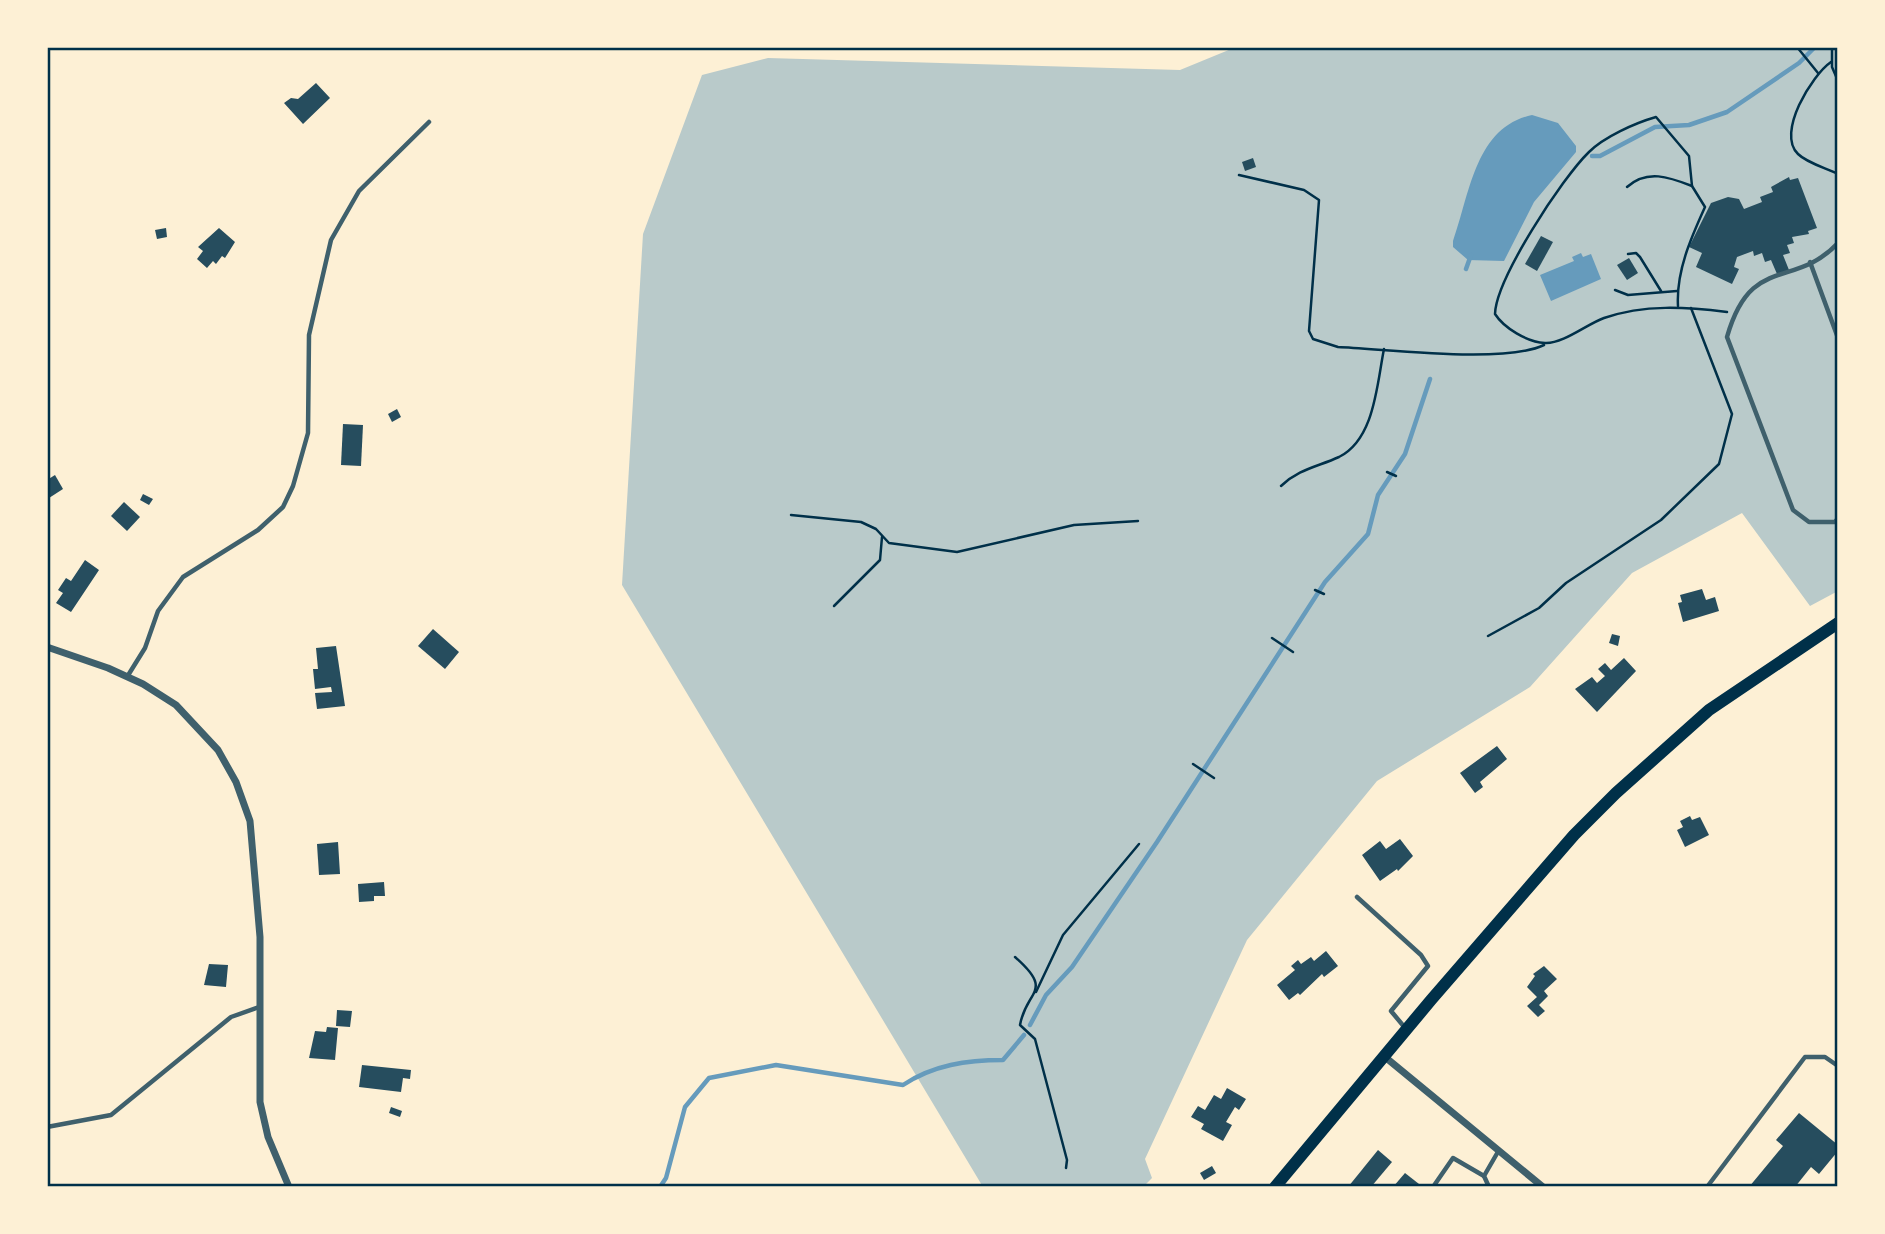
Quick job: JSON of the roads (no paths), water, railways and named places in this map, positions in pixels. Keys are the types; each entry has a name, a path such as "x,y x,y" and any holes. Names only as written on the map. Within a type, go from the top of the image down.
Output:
{"main road":[{"path":"1278,1186 1567,843 1616,793 1709,710 1838,623"}],"street":[{"path":"47,647 108,668 143,684 176,705 218,750 236,782 250,821 260,937 262,1111 268,1138 289,1187"},
{"path":"1385,1056 1543,1187"}],"lane":[{"path":"126,678 145,648 158,611 183,577 258,530 283,507 293,486 308,433 309,335 331,240 359,191 429,122"},
{"path":"1837,522 1809,522 1793,510 1727,337 1734,313 1745,294 1756,284 1827,254 1838,243"},
{"path":"1810,262 1838,338"},
{"path":"1357,897 1422,956 1428,966 1391,1011 1407,1030"},
{"path":"47,1127 111,1115 231,1017 259,1007"},
{"path":"1707,1187 1805,1057 1825,1057 1838,1066"},
{"path":"1485,1176 1500,1150"},
{"path":"1433,1187 1452,1158 1485,1176 1489,1187"}],"water":[{"path":"1532,115 1558,123 1576,146 1576,152 1534,202 1504,261 1468,260 1453,247 1453,241 1478,165 1486,148 1498,133 1513,122"},
{"path":"1581,253 1583,257 1591,254 1601,279 1551,301 1540,275 1574,261 1572,257"}],"waterway":[{"path":"1592,156 1600,156 1655,127 1689,125 1727,112 1799,63 1815,47"},
{"path":"1466,269 1471,255"},
{"path":"1030,1025 1046,995 1072,967 1157,842 1325,582 1368,534 1378,495 1405,454 1430,379"},
{"path":"660,1187 666,1178 685,1107 709,1078 776,1065 903,1085 938,1068 976,1061 1003,1060 1024,1035"}]}
